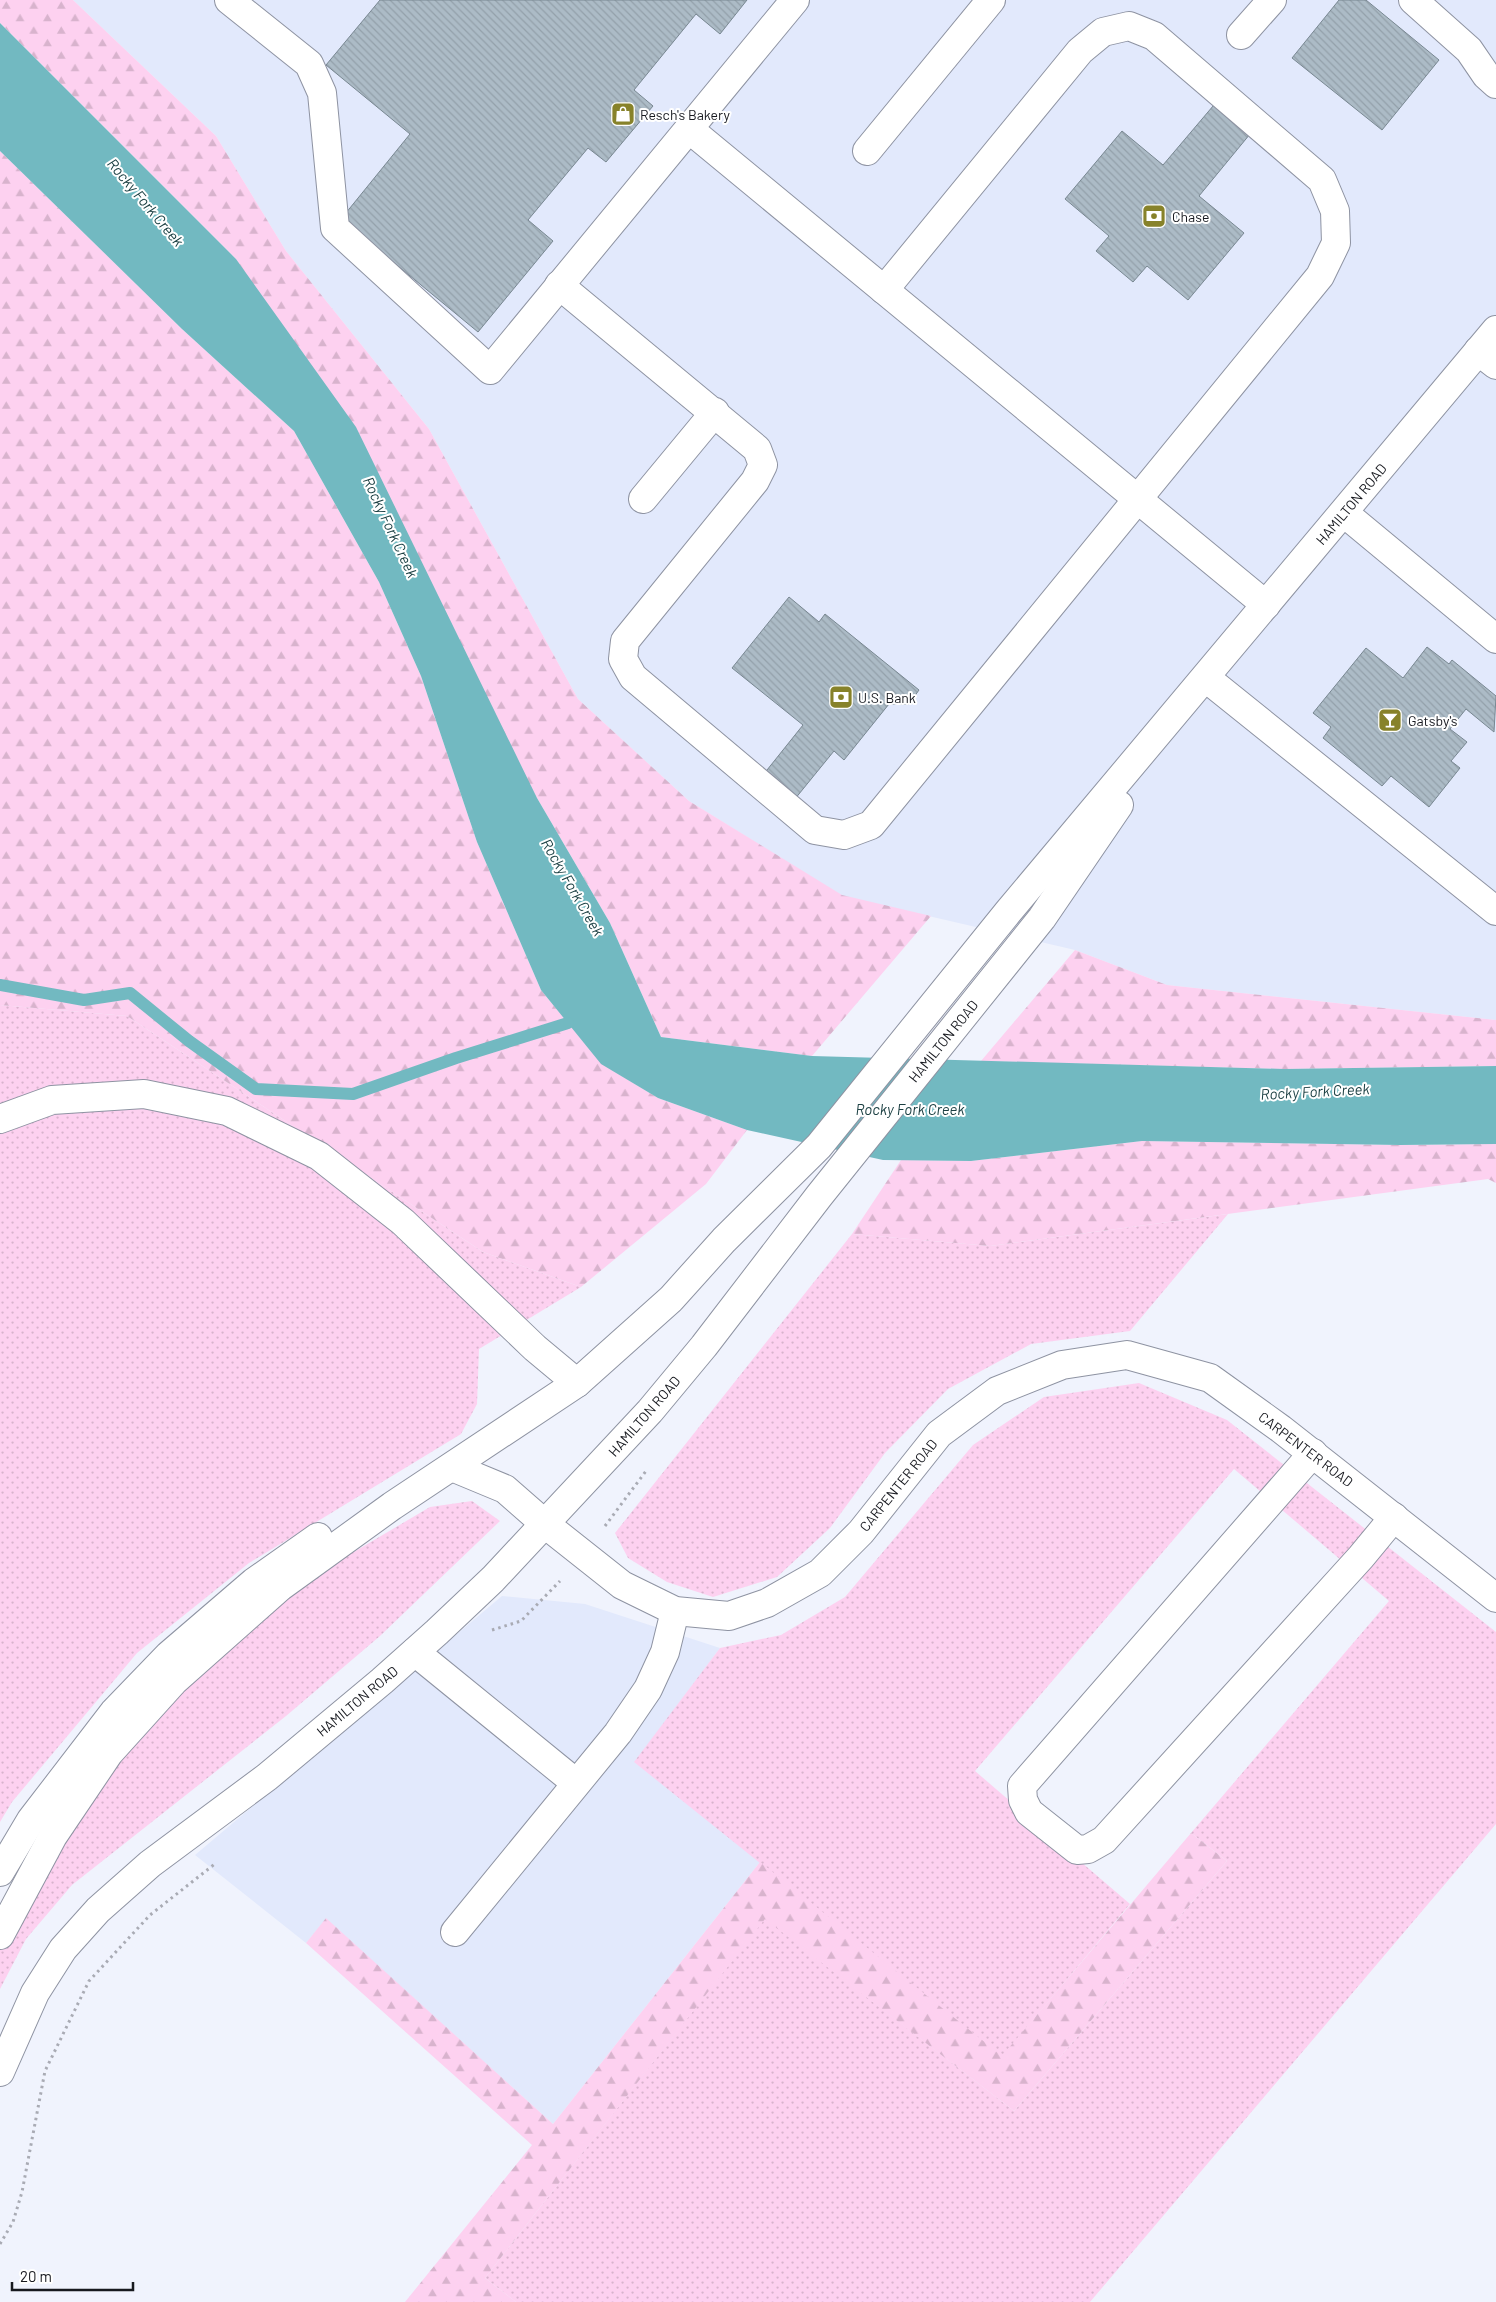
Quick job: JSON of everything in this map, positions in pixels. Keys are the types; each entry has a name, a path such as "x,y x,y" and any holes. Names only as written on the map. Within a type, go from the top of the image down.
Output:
{"main road":[{"path":"229,0 309,64 322,93 335,228 490,370 795,0"},
{"path":"867,151 991,0"},
{"path":"1241,35 1272,0"},
{"path":"1413,0 1469,50 1486,75 1495,81"},
{"path":"559,285 715,412 756,448 763,465 754,481 625,640 624,659 633,677 815,830 844,835 871,825 1136,498 1320,276 1336,243 1335,211 1322,180 1154,36 1129,26 1103,32 1080,50 884,290"},
{"path":"688,129 1266,605"},
{"name":"HAMILTON ROAD","path":"0,1935 53,1836 110,1753 174,1681 280,1587 412,1493 577,1383 671,1299 724,1240 819,1146 1008,912 1266,605 1344,513 1487,358 1496,330"},
{"path":"643,499 715,412"},
{"path":"1344,513 1496,640"},
{"path":"1206,678 1496,911"},
{"name":"HAMILTON ROAD","path":"0,2072 35,1993 63,1949 98,1910 150,1864 267,1777 415,1652 493,1579 650,1411 704,1346 1042,918 1206,678"},
{"path":"0,1119 52,1100 144,1094 227,1111 319,1156 327,1162 403,1222 535,1348 577,1383"},
{"name":"CARPENTER ROAD","path":"452,1467 505,1489 545,1524 622,1585 675,1611 729,1616 767,1603 820,1573 861,1532 939,1434 997,1391 1062,1365 1127,1354 1210,1378 1313,1453 1495,1596"},
{"path":"1313,1453 1022,1786 1023,1800 1029,1812 1077,1850 1088,1849 1104,1840 1361,1557 1394,1517"},
{"name":"HAMILTON ROAD","path":"0,1872 31,1820 114,1712 169,1655 254,1582 319,1537 412,1493"},
{"path":"454,1932 618,1733 648,1689 665,1652 675,1611"},
{"path":"415,1652 576,1783"}],"path":[{"path":"485,1636 491,1631 521,1621 550,1593"},
{"path":"0,2244 14,2222 22,2192 45,2071 89,1981 150,1915 217,1862"}],"shaded area":[{"path":"73,0 1496,0 1496,1020 1167,985 1075,950 842,896 689,801 578,699 429,429 286,251 216,136"},
{"path":"502,1596 585,1604 720,1648 635,1762 760,1862 553,2124 326,1919 306,1943 195,1855"}],"green space":[{"path":"0,0 73,0 216,136 286,251 429,429 578,699 689,801 842,895 931,916 812,1056 661,1037 610,923 537,798 236,259 0,23"},
{"path":"0,151 182,329 294,431 379,582 421,676 477,842 541,990 602,1064 658,1098 747,1130 706,1184 581,1287 483,1252 127,1016 0,1005"},
{"path":"1075,950 1167,985 1496,1020 1496,1066 1284,1069 981,1061"},
{"path":"0,1005 127,1016 483,1252 581,1287 479,1349 477,1404 461,1434 249,1563 137,1653 12,1802 0,1822"},
{"path":"1142,1141 1400,1145 1496,1144 1496,1183 1488,1179 990,1246 852,1234 901,1160 971,1161"},
{"path":"1228,1214 1130,1331 1031,1344 948,1389 885,1453 830,1528 777,1577 713,1597 667,1582 628,1558 615,1533 852,1234 990,1246"},
{"path":"1139,1383 1227,1420 1496,1632 1496,1824 1090,2302 516,2302 485,2278 765,1918 1014,2111 1227,1861 1191,1833 1389,1601 1234,1469 975,1771 1130,1904 1002,2057 634,1762 720,1648 781,1635 845,1597 973,1445 1044,1397"},
{"path":"472,1501 500,1521 380,1636 286,1716 72,1885 26,1939 0,1989 0,1945 136,1729 298,1585 430,1507"},
{"path":"1191,1833 1227,1861 1014,2111 765,1919 485,2278 516,2302 405,2302 532,2145 306,1943 326,1918 553,2124 760,1862 1002,2056"}],"water":[{"name":"Rocky Fork Creek","path":"0,23 236,259 356,427 537,798 610,923 661,1037 812,1056 1284,1069 1496,1066 1496,1144 1400,1145 1142,1141 971,1161 883,1160 747,1130 658,1098 601,1064 541,990 477,842 421,676 379,582 294,431 182,329 0,151"}],"building":[{"path":"380,0 747,0 720,34 696,14 634,90 653,106 606,162 588,148 528,220 553,241 478,332 341,219 410,134 326,65"},
{"path":"1339,0 1366,0 1439,60 1382,130 1292,58"},
{"name":"Chase","path":"1219,99 1255,128 1199,196 1244,233 1188,300 1147,266 1133,282 1096,251 1109,236 1065,199 1122,131 1163,165"},
{"name":"U.S. Bank","path":"789,597 819,622 825,614 919,690 909,704 889,704 844,760 834,751 790,805 759,780 803,725 732,668"},
{"name":"Gatsby's","path":"1427,647 1449,664 1452,660 1496,696 1494,732 1466,709 1450,729 1467,742 1451,761 1460,768 1429,807 1391,776 1382,786 1323,738 1331,727 1313,713 1366,648 1403,678"}],"waterway":[{"path":"0,985 84,1000 130,993 189,1041 256,1089 353,1094 456,1058 568,1023"}],"place":[{"name":"Resch's Bakery","path":"623,114"},
{"name":"Chase","path":"1154,216"},
{"name":"U.S. Bank","path":"841,697"},
{"name":"Gatsby's","path":"1390,720"}]}
